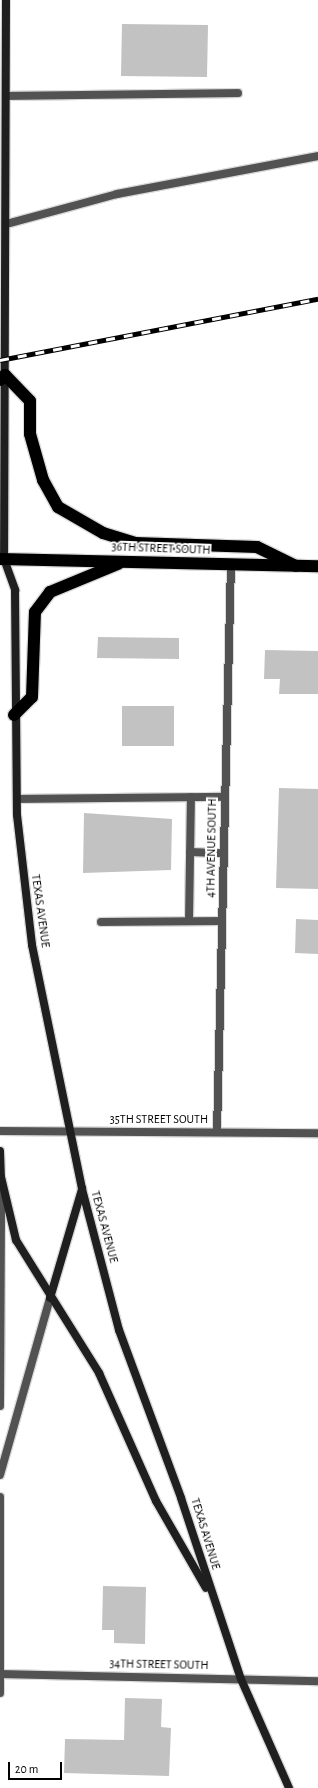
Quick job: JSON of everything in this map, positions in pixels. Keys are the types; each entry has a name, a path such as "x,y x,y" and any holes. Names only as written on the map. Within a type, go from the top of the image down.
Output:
{"highway":[{"path":"3,378 30,401 30,434 43,480 58,508 103,533 135,543 257,547 296,566"},
{"name":"36TH STREET SOUTH","path":"1,561 318,566"},
{"path":"14,714 32,697 35,612 50,592 124,562"}],"main road":[{"name":"TEXAS AVENUE","path":"6,0 6,224 1,561 15,590 14,714 17,799 32,945 82,1189 119,1330 182,1498 213,1601 241,1679 289,1788"},
{"path":"0,1151 1,1177 16,1240 50,1298 99,1373 156,1501 213,1601"},
{"path":"50,1298 82,1189"}],"street":[{"path":"6,96 238,93"},
{"path":"6,224 117,194 318,156"},
{"name":"4TH AVENUE SOUTH","path":"217,1132 231,565"},
{"path":"189,921 191,797"},
{"path":"17,799 225,797"},
{"path":"190,852 224,853"},
{"path":"101,922 222,921"},
{"name":"35TH STREET SOUTH","path":"0,1131 318,1133"},
{"path":"0,1406 1,1177"},
{"path":"0,1475 50,1298"},
{"path":"0,1497 0,1693"},
{"name":"34TH STREET SOUTH","path":"0,1674 318,1681"}],"building":[{"path":"122,24 208,25 207,77 121,76"},
{"path":"98,637 179,638 179,659 97,658"},
{"path":"265,650 318,651 318,694 279,694 280,679 264,679"},
{"path":"122,706 174,706 174,746 122,746"},
{"path":"279,788 318,789 318,889 276,888"},
{"path":"84,813 172,819 171,870 83,873"},
{"path":"296,919 318,920 318,954 295,953"},
{"path":"103,1586 146,1587 145,1644 114,1643 114,1630 102,1630"},
{"path":"125,1698 162,1699 161,1727 171,1728 169,1776 64,1773 65,1739 124,1740"}],"railway":[{"path":"0,360 318,299"}]}
